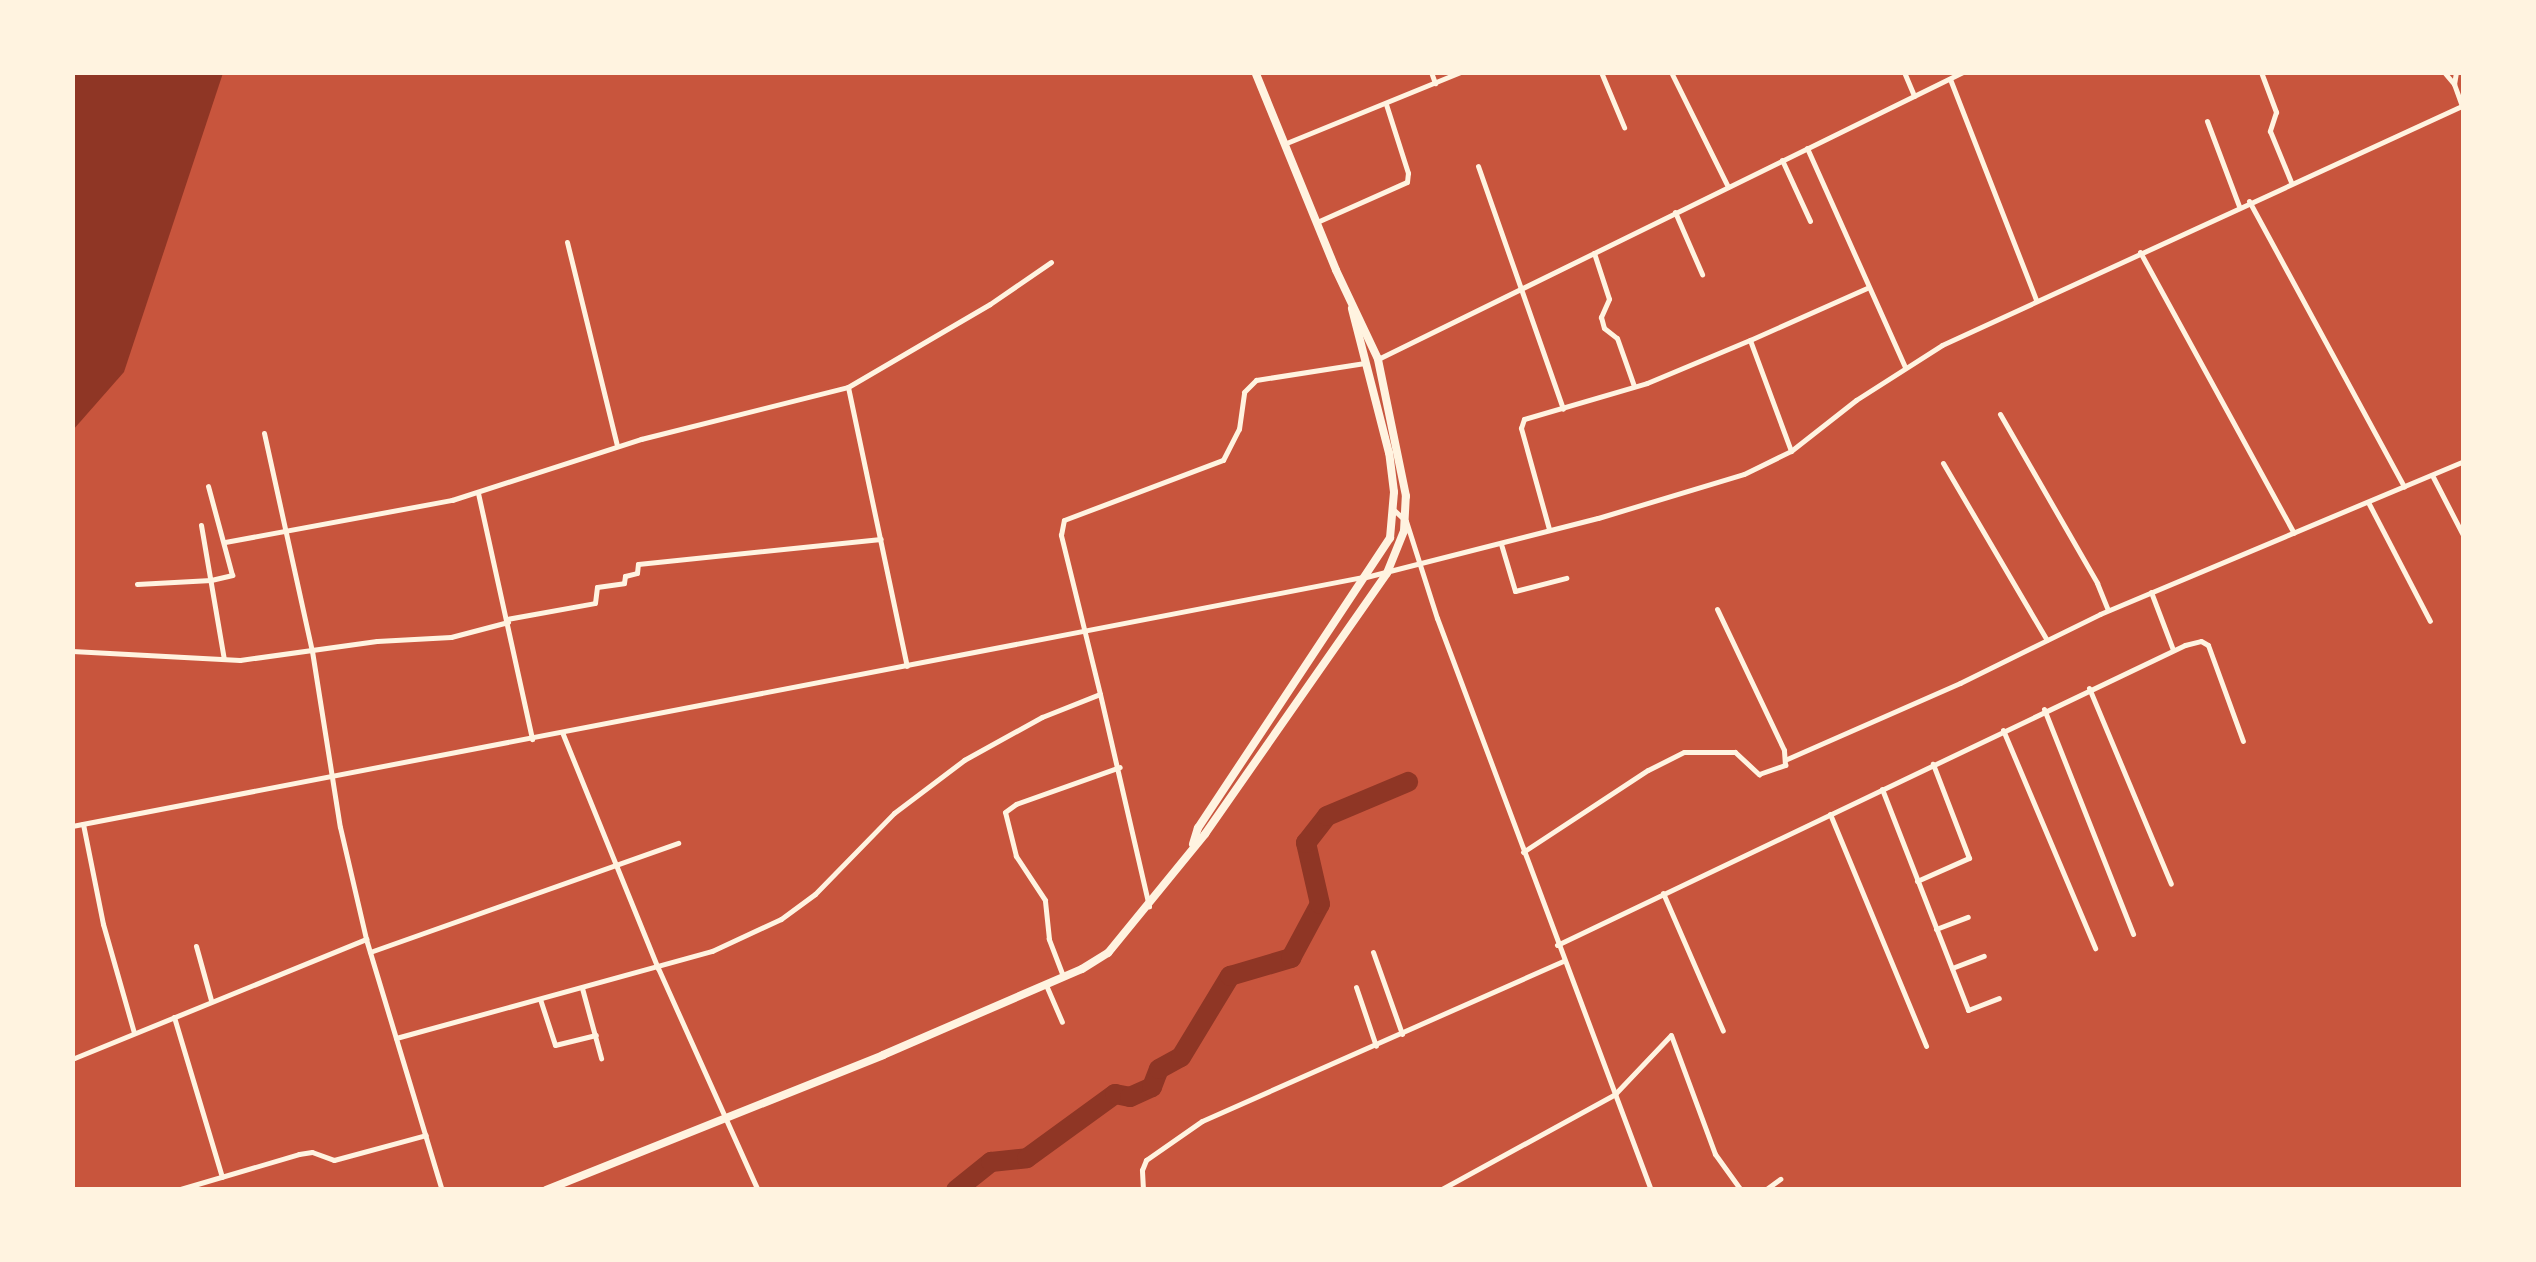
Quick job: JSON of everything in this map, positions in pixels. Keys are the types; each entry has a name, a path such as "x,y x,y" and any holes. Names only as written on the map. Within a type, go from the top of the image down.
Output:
{"highway":[{"path":"547,1189 1046,985 1117,946 1193,844 1205,834 1387,572 1406,521 1397,436 1378,359 1351,304 1255,72"},
{"path":"1193,844 1198,828 1388,544 1394,510 1390,454 1351,304"}],"street":[{"path":"1431,72 1435,83"},
{"path":"1284,144 1460,72"},
{"path":"1601,72 1624,127"},
{"path":"1671,72 1728,187"},
{"path":"1904,72 1914,96"},
{"path":"1378,359 1963,72"},
{"path":"2261,72 2276,112 2270,131 2291,182"},
{"path":"72,826 1366,577 1501,544 1744,474 1791,451 1905,367 2036,300 2463,105 2444,72"},
{"path":"2454,84 2456,72"},
{"path":"1950,79 2036,300"},
{"path":"1317,222 1406,182 1408,173 1386,104"},
{"path":"2207,122 2239,206"},
{"path":"1807,148 1905,367"},
{"path":"1782,160 1810,222"},
{"path":"1478,166 1563,410"},
{"path":"2249,202 2404,487"},
{"path":"1675,212 1702,274"},
{"path":"567,242 617,446"},
{"path":"2140,252 2294,533"},
{"path":"1594,253 1609,299 1602,319 1604,328 1617,338 1634,386"},
{"path":"225,542 478,493 617,446 848,387 990,304 1051,262"},
{"path":"1550,529 1521,422 1634,386 1867,288"},
{"path":"1750,340 1791,451"},
{"path":"1149,906 1120,767 1060,535 1064,520 1223,460 1239,429 1244,392 1251,383 1365,364"},
{"path":"848,387 907,666"},
{"path":"2000,414 2097,583 2108,610"},
{"path":"264,433 312,650 332,779 366,939 442,1190"},
{"path":"1523,852 1648,770 1684,752 1736,752 1759,774 1772,772 1787,759 2108,610 2464,461"},
{"path":"1943,463 2047,640"},
{"path":"2432,474 2464,537"},
{"path":"137,584 232,575 208,486"},
{"path":"478,493 532,738"},
{"path":"2368,502 2430,620"},
{"path":"1394,510 1406,521 1557,945 1651,1190"},
{"path":"201,524 224,660"},
{"path":"72,651 224,660 450,637 508,620 595,603 596,587 624,583 625,576 636,574 638,564 882,538"},
{"path":"1501,544 1516,591 1566,578"},
{"path":"2152,592 2173,650"},
{"path":"1717,609 1787,759"},
{"path":"1557,945 2088,688 2202,641 2208,645 2244,740"},
{"path":"2088,688 2171,884"},
{"path":"396,1038 712,952 781,919 816,894 894,814 964,760 1042,717 1100,694"},
{"path":"2044,709 2134,934"},
{"path":"2003,730 2095,948"},
{"path":"562,732 658,968 758,1190"},
{"path":"1917,881 1969,858 1933,764"},
{"path":"1064,977 1049,939 1045,900 1016,856 1004,812 1016,804 1120,767"},
{"path":"1882,789 1968,1010 1999,998"},
{"path":"1830,814 1926,1046"},
{"path":"83,824 100,914 134,1034"},
{"path":"370,952 678,843"},
{"path":"1663,893 1724,1031"},
{"path":"1936,929 1968,917"},
{"path":"72,1059 366,939"},
{"path":"196,946 210,1000"},
{"path":"1372,952 1402,1035"},
{"path":"1952,968 1984,956"},
{"path":"1144,1190 1142,1165 1191,1127 1563,961"},
{"path":"1046,985 1062,1022"},
{"path":"1356,987 1376,1046"},
{"path":"582,988 601,1058"},
{"path":"540,999 555,1045 596,1035"},
{"path":"174,1018 222,1177"},
{"path":"1440,1190 1616,1094 1680,1026"},
{"path":"1669,1035 1715,1154 1741,1190"},
{"path":"177,1190 299,1154 312,1152 334,1160 426,1135"},
{"path":"1764,1190 1780,1179"}],"shaded area":[{"path":"73,72 223,73 124,372 73,430"}],"waterway":[{"path":"956,1190 991,1162 1027,1158 1115,1094 1130,1097 1152,1087 1159,1069 1181,1057 1230,976 1291,958 1320,904 1306,843 1327,816 1408,782"}]}
